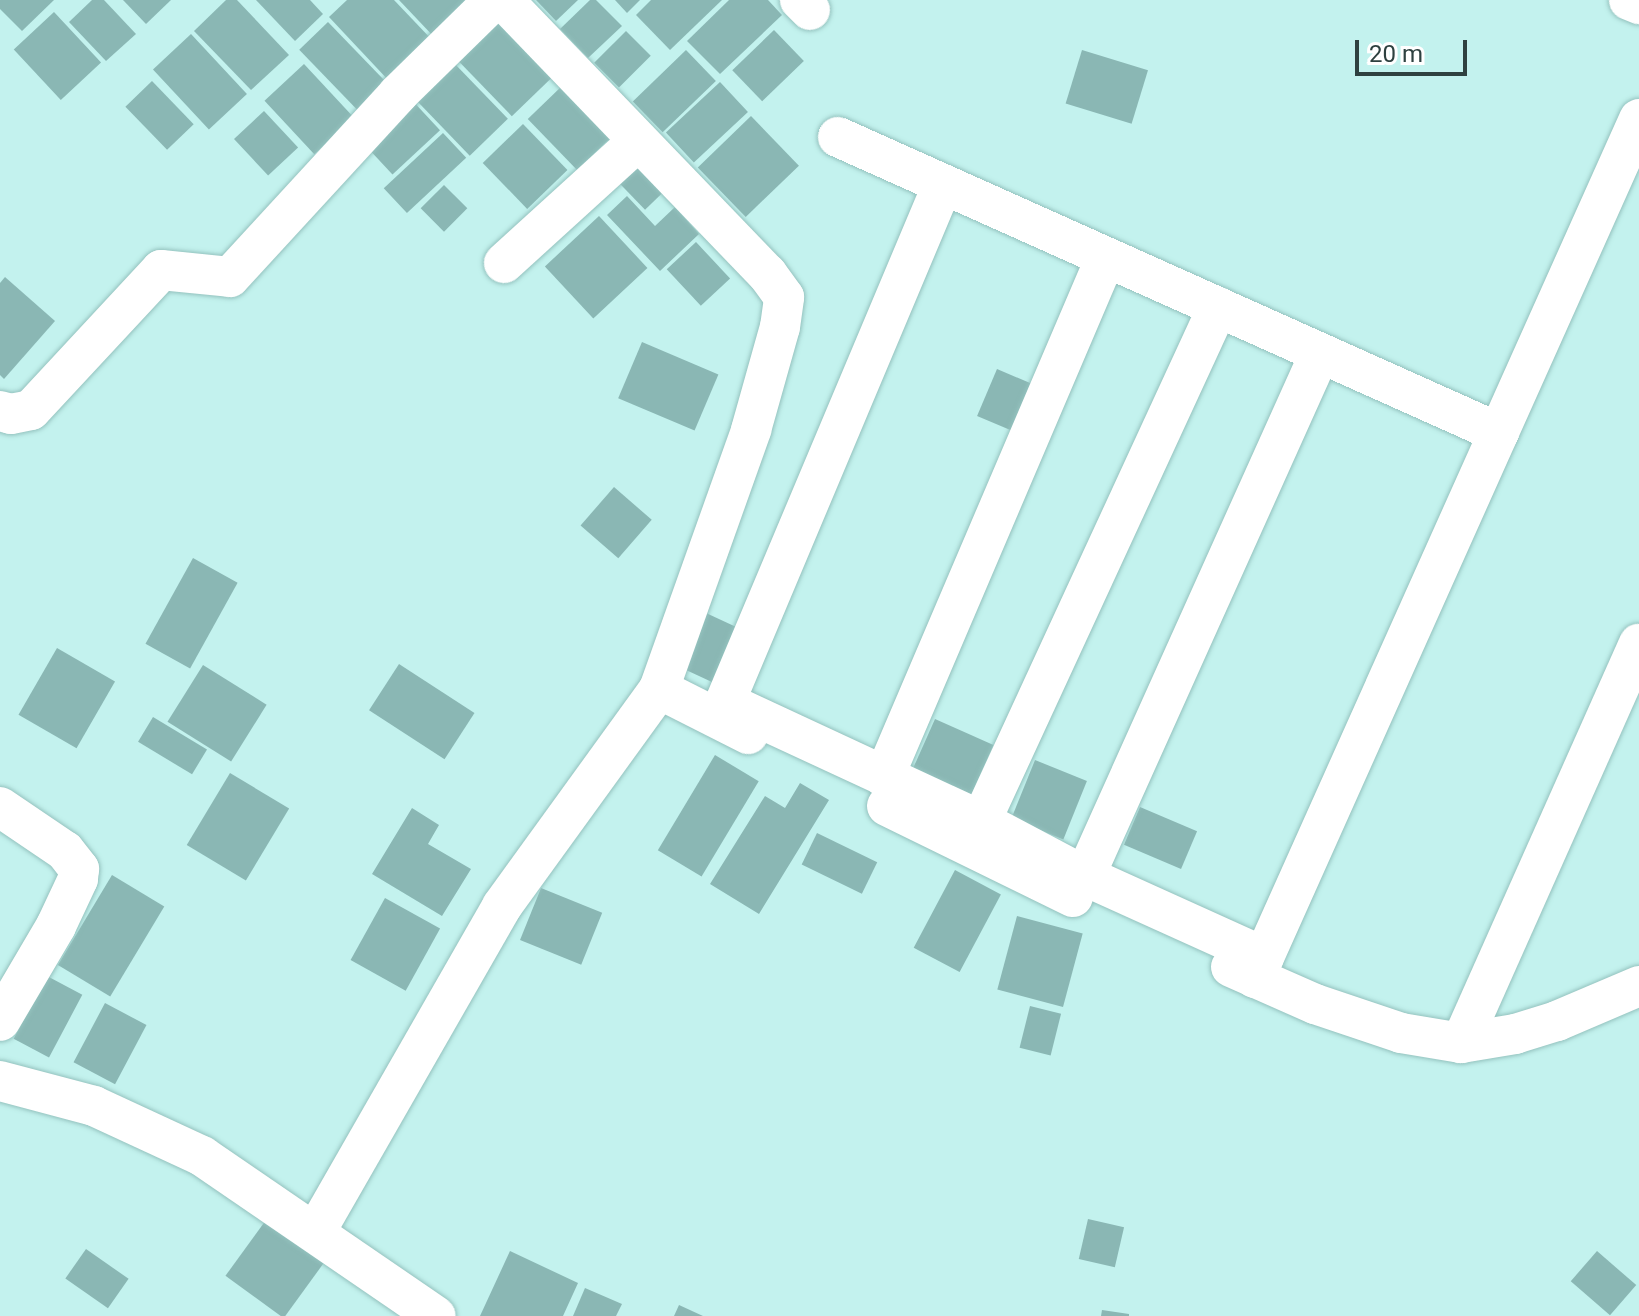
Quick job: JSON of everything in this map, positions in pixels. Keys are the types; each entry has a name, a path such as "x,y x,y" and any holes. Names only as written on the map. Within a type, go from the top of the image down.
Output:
{"street":[{"path":"0,411 31,410 161,270 230,277 398,94 494,0"},
{"path":"316,1231 502,906 659,689 751,430 780,327 784,297 767,274 503,0"},
{"path":"1629,0 1639,4"},
{"path":"1260,967 1639,119"},
{"path":"838,137 1499,433"},
{"path":"504,263 638,141"},
{"path":"943,184 725,702 981,821 1260,967 1315,1004 1401,1033 1461,1043 1515,1034 1557,1021 1639,986"},
{"path":"884,777 1106,257"},
{"path":"981,821 1218,307"},
{"path":"1085,876 1320,353"},
{"path":"1461,1043 1639,644"},
{"path":"659,689 1006,867 1260,967"},
{"path":"0,807 65,851 79,869 78,879 56,926 0,1021"},
{"path":"0,1081 94,1106 202,1156 316,1231 436,1316"}],"building":[{"path":"0,0 54,0 22,31 0,9"},
{"path":"92,0 104,0 136,34 106,61 69,22"},
{"path":"123,0 171,0 146,24"},
{"path":"226,0 237,0 289,55 251,90 194,31"},
{"path":"256,0 310,0 323,14 295,41"},
{"path":"347,0 394,0 434,42 390,82 329,17"},
{"path":"399,0 477,0 435,38"},
{"path":"536,0 578,0 556,21"},
{"path":"590,0 596,0 622,26 588,58 560,29"},
{"path":"615,0 640,0 627,13"},
{"path":"651,0 722,0 670,50 636,15"},
{"path":"729,0 768,0 782,15 720,74 687,41"},
{"path":"54,12 101,62 61,100 14,50"},
{"path":"498,17 554,75 512,116 456,58"},
{"path":"328,22 391,87 362,115 299,50"},
{"path":"774,30 804,61 762,101 732,70"},
{"path":"626,31 651,56 619,88 594,63"},
{"path":"191,34 247,94 209,129 153,69"},
{"path":"686,50 716,81 663,132 633,101"},
{"path":"1082,50 1148,70 1132,124 1066,104"},
{"path":"453,62 508,119 470,156 415,99"},
{"path":"304,64 354,117 314,154 265,101"},
{"path":"152,81 194,124 167,150 125,107"},
{"path":"720,82 748,112 694,162 666,132"},
{"path":"563,85 612,136 577,170 528,119"},
{"path":"410,98 440,130 392,175 362,142"},
{"path":"264,111 298,148 268,176 234,139"},
{"path":"751,116 799,166 746,217 698,167"},
{"path":"523,124 567,170 527,209 483,163"},
{"path":"443,133 466,158 407,213 384,188"},
{"path":"641,158 669,187 645,210 617,181"},
{"path":"444,185 467,208 444,232 421,208"},
{"path":"627,196 655,226 675,207 699,234 660,271 607,215"},
{"path":"599,216 647,268 593,318 545,266"},
{"path":"696,242 730,279 701,306 667,269"},
{"path":"5,277 55,321 4,379 0,375 0,283"},
{"path":"642,342 718,374 695,431 618,398"},
{"path":"997,369 1061,396 1041,443 977,416"},
{"path":"614,487 652,520 618,558 581,525"},
{"path":"193,558 238,583 190,668 145,644"},
{"path":"706,613 749,633 723,687 681,667"},
{"path":"57,648 115,682 77,748 18,715"},
{"path":"399,664 474,713 445,759 369,710"},
{"path":"203,665 267,705 231,762 167,722"},
{"path":"153,717 207,749 192,774 138,742"},
{"path":"935,719 993,745 968,803 909,777"},
{"path":"715,755 759,781 702,876 658,850"},
{"path":"1035,760 1087,781 1063,839 1011,818"},
{"path":"230,773 289,809 246,881 187,845"},
{"path":"800,783 829,800 759,914 710,884 765,796 785,808"},
{"path":"1140,807 1197,831 1181,869 1124,845"},
{"path":"412,808 439,825 428,844 471,869 442,916 372,874"},
{"path":"817,833 877,862 862,894 802,864"},
{"path":"955,870 1001,894 960,972 914,948"},
{"path":"112,875 164,906 110,996 58,965"},
{"path":"541,888 602,913 581,965 520,940"},
{"path":"385,898 440,929 406,991 351,960"},
{"path":"1017,916 1083,934 1063,1007 997,989"},
{"path":"47,976 82,995 49,1057 14,1039"},
{"path":"105,1003 146,1025 115,1084 74,1062"},
{"path":"1030,1006 1061,1014 1051,1055 1020,1048"},
{"path":"1088,1219 1124,1227 1115,1267 1079,1259"},
{"path":"266,1220 324,1262 285,1316 281,1316 225,1276"},
{"path":"86,1249 129,1279 108,1308 65,1278"},
{"path":"510,1251 578,1283 563,1316 480,1316"},
{"path":"1597,1251 1636,1285 1610,1315 1571,1281"},
{"path":"585,1288 622,1304 616,1316 573,1316"},
{"path":"679,1305 703,1316 674,1316"},
{"path":"1102,1310 1129,1314 1129,1316 1101,1316"}]}
